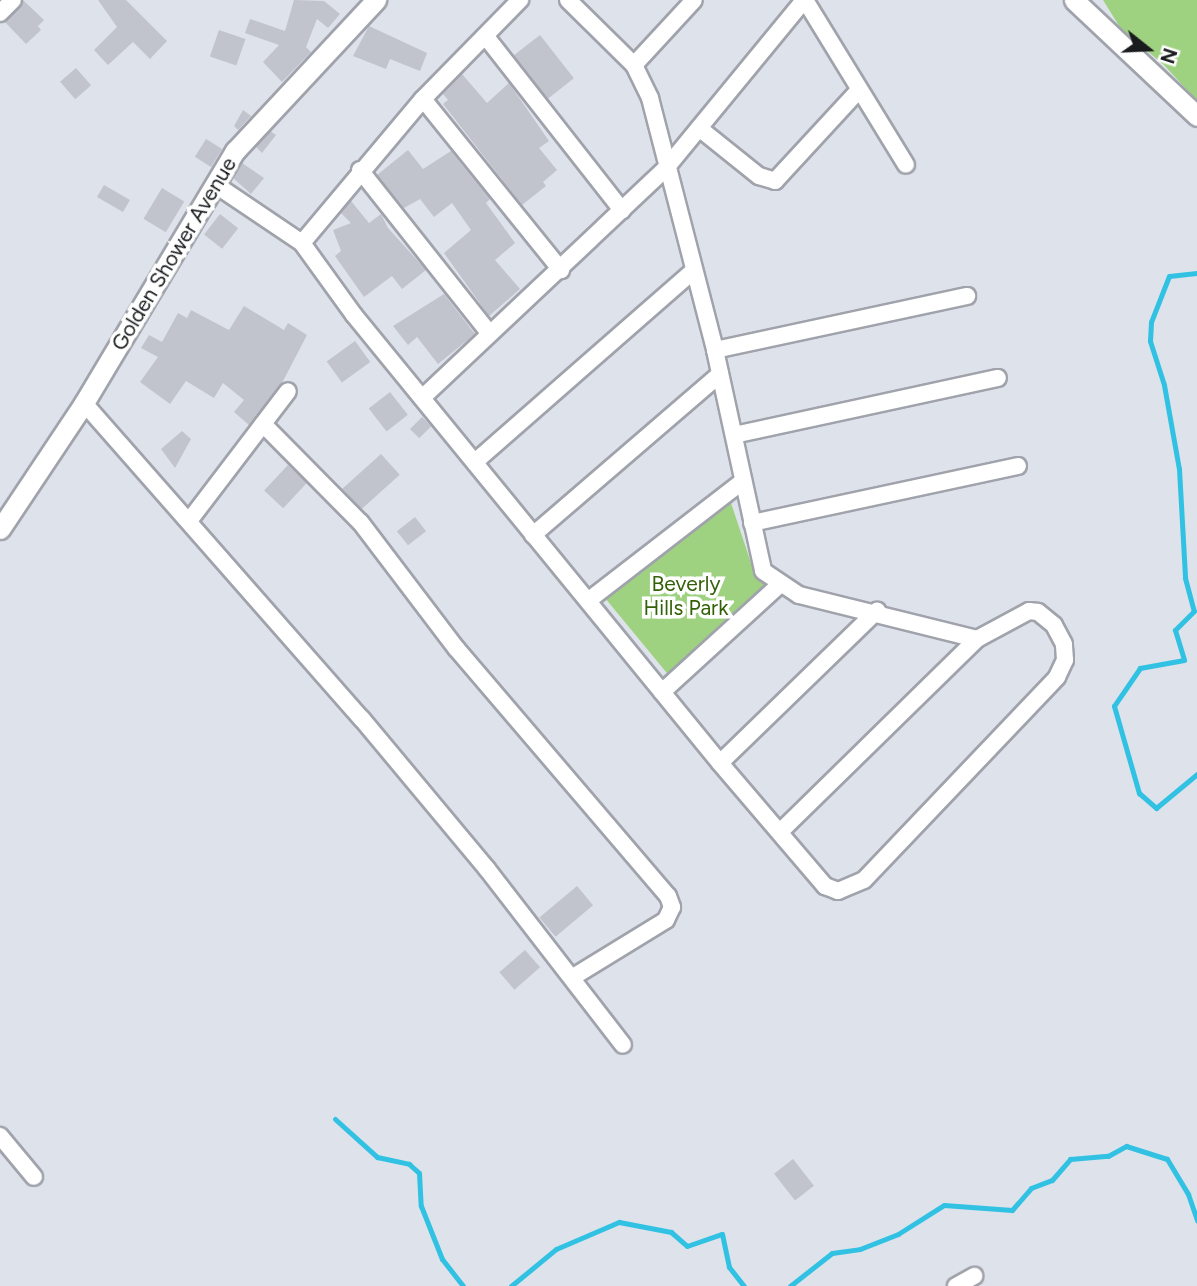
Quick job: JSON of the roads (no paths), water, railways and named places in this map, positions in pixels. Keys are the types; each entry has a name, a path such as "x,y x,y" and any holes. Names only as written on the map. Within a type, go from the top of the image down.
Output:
{"street":[{"path":"0,13 13,0"},
{"name":"Golden Shower Avenue","path":"0,528 84,403 235,151 376,0"},
{"path":"302,243 360,170 423,99 487,38 520,0"},
{"path":"568,0 634,65 650,97 692,272 715,349 758,561 779,584 820,601 877,611 978,639"},
{"path":"634,65 694,0"},
{"path":"422,398 489,333 561,270 667,167 804,0 906,165"},
{"path":"1074,0 1197,116"},
{"path":"487,38 622,210"},
{"path":"699,128 758,176 775,181 859,90"},
{"path":"423,99 561,270"},
{"path":"360,170 489,333"},
{"path":"216,185 302,243 320,272 476,461 533,535 720,763 825,886 838,891 864,880 1057,677 1065,660 1064,644 1054,625 1038,612 1016,616 978,639 779,832"},
{"path":"476,461 692,272"},
{"path":"715,349 967,296"},
{"path":"533,535 720,374"},
{"path":"734,435 998,378"},
{"path":"189,521 288,391"},
{"path":"84,403 362,719 573,977 623,1045"},
{"path":"263,424 361,523 456,648 668,896 672,907 666,920 573,977"},
{"path":"752,523 1018,466"},
{"path":"589,600 743,481"},
{"path":"662,692 779,584"},
{"path":"720,763 877,611"},
{"path":"0,1136 34,1177"},
{"path":"956,1286 974,1276"}],"waterway":[{"path":"1197,273 1169,276 1151,322 1150,341 1164,385 1179,469 1185,578 1194,611 1175,630 1184,660 1140,668 1114,706 1139,793 1156,808 1197,774"},
{"path":"335,1119 377,1157 409,1164 419,1173 421,1206 442,1259 463,1286"},
{"path":"790,1286 832,1253 860,1249 898,1234 944,1205 1012,1210 1031,1188 1052,1180 1070,1159 1108,1156 1126,1146 1167,1159 1188,1194 1197,1220"},
{"path":"511,1286 556,1249 619,1222 671,1232 687,1246 722,1234 729,1267 744,1286"}],"park label":[{"name":"Beverly Hills Park","path":"686,596"}]}
